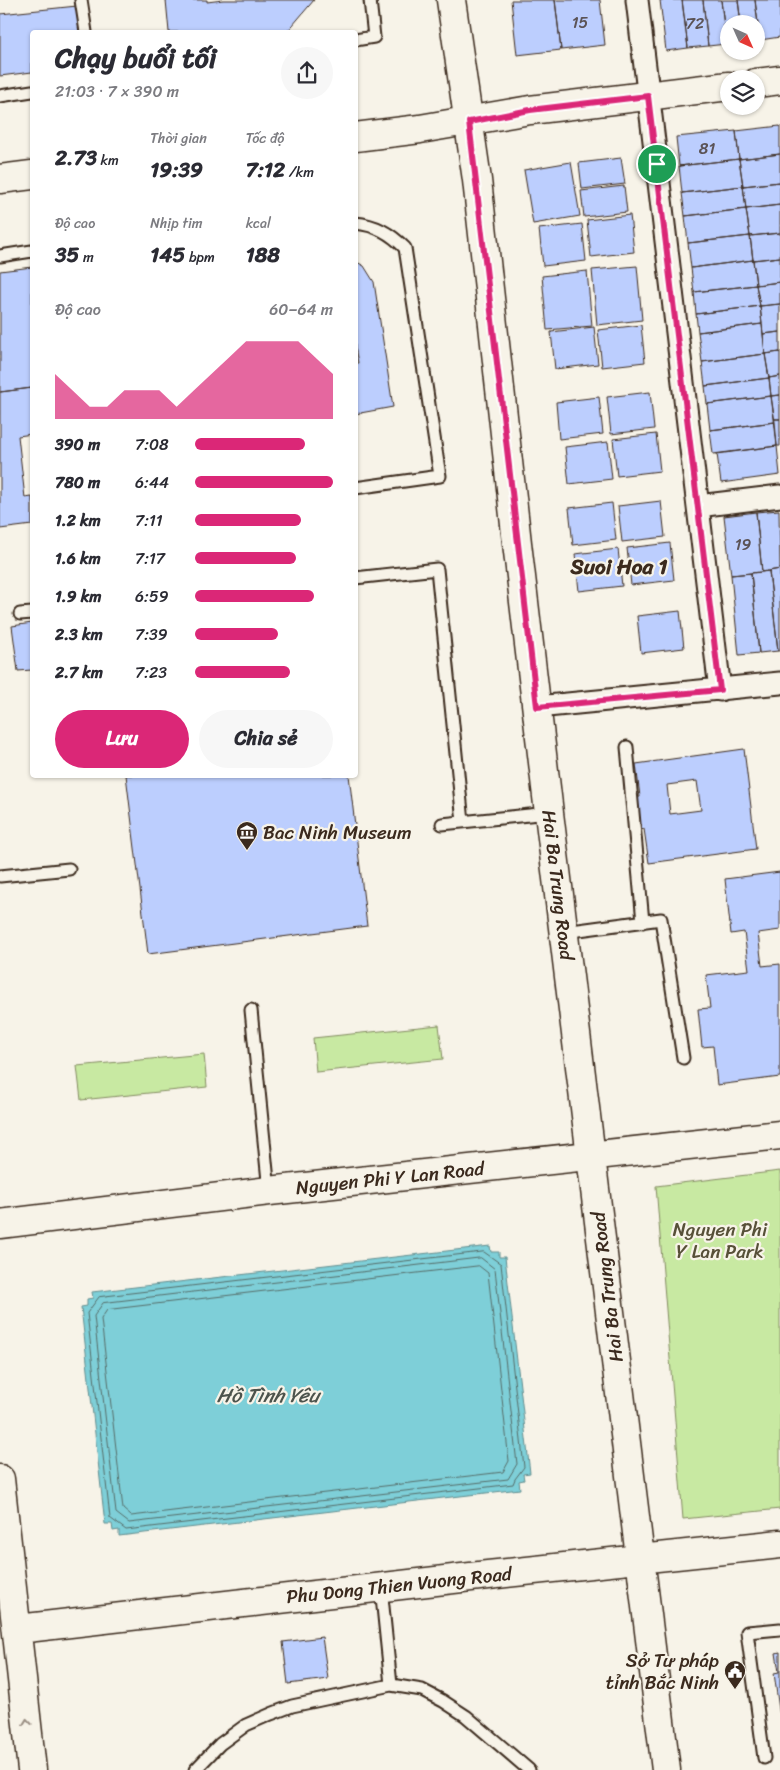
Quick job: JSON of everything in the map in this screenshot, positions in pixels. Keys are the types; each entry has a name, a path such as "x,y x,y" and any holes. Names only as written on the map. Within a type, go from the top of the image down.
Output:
{"main road":[{"name":"Hai Ba Trung Road","path":"451,0 456,45 469,122 549,813 666,1770"},
{"path":"765,82 780,80"},
{"path":"358,137 469,122 530,110 720,87"},
{"path":"0,179 30,175"},
{"name":"Nguyen Phi Y Lan Road","path":"0,1224 268,1191 780,1135"},
{"path":"0,1479 32,1770"},
{"name":"Phu Dong Thien Vuong Road","path":"18,1629 640,1558 780,1544"}],"street":[{"path":"637,0 720,690"},
{"path":"698,506 780,496"},
{"path":"537,707 780,683"}],"lane":[{"path":"81,0 86,30"},
{"path":"358,40 374,37 370,0"},
{"path":"0,96 30,91"},
{"path":"358,224 372,226 392,235 405,248 440,476 358,488"},
{"path":"0,256 30,251"},
{"path":"358,578 438,569 463,822"},
{"path":"20,614 30,612"},
{"path":"627,747 644,922"},
{"path":"442,824 549,813"},
{"path":"0,876 69,869"},
{"path":"564,932 661,919 683,1058"},
{"path":"251,1010 268,1191"},
{"path":"381,1587 391,1685"},
{"path":"764,1758 748,1632 780,1629"},
{"path":"195,1770 220,1744 246,1725 271,1714 292,1706 391,1685 422,1690 442,1701 466,1716 529,1770"}],"green space":[{"path":"439,1025 443,1059 316,1072 313,1038"},
{"path":"204,1054 207,1087 81,1100 77,1066"},
{"name":"Nguyen Phi Y Lan Park","path":"780,1171 780,1509 683,1519 656,1186"}],"water":[{"name":"Hồ Tình Yêu","path":"490,1246 491,1252 499,1252 499,1257 505,1257 530,1473 523,1474 524,1480 519,1481 520,1489 119,1536 119,1530 113,1531 112,1524 105,1524 81,1307 87,1306 87,1299 93,1298 92,1292"}],"building":[{"path":"166,0 207,0 207,2 223,0 314,0 289,30 169,30"},
{"path":"511,0 555,0 561,50 517,55"},
{"path":"555,0 600,0 605,45 561,50"},
{"path":"660,0 682,0 688,48 666,51"},
{"path":"682,0 703,0 708,46 688,48"},
{"path":"703,0 721,0 723,15 720,15 720,45 708,46"},
{"path":"721,0 738,0 740,15 723,15"},
{"path":"738,0 755,0 757,15 740,15"},
{"path":"755,0 780,0 780,37 765,39 765,15 757,15"},
{"path":"77,6 80,30 30,30 30,72 0,76 0,14"},
{"path":"780,126 780,154 739,159 736,131"},
{"path":"736,131 739,159 679,166 676,137"},
{"path":"780,154 780,182 743,186 739,159"},
{"path":"621,158 625,184 582,189 579,163"},
{"path":"739,159 743,186 682,193 679,166"},
{"path":"571,162 580,216 533,224 524,170"},
{"path":"780,182 780,205 746,209 743,186"},
{"path":"624,186 627,212 584,217 581,191"},
{"path":"743,186 746,209 685,216 682,193"},
{"path":"780,205 780,233 750,236 746,209"},
{"path":"746,209 750,236 688,243 685,216"},
{"path":"630,215 634,252 591,257 587,220"},
{"path":"582,224 586,261 543,266 539,229"},
{"path":"780,233 780,257 753,260 750,236"},
{"path":"750,236 753,260 691,268 688,243"},
{"path":"780,257 780,282 756,285 753,260"},
{"path":"753,260 756,285 694,292 691,268"},
{"path":"358,263 364,266 374,282 393,407 358,413"},
{"path":"637,266 642,320 597,325 592,270"},
{"path":"30,267 30,388 0,392 0,271"},
{"path":"587,271 592,326 547,330 542,276"},
{"path":"780,282 780,304 760,306 756,285"},
{"path":"756,285 760,306 696,314 694,292"},
{"path":"780,304 780,332 763,334 760,306"},
{"path":"760,306 762,324 698,332 696,314"},
{"path":"762,324 765,354 702,362 698,332"},
{"path":"641,325 645,362 602,367 598,330"},
{"path":"594,327 598,364 555,369 551,332"},
{"path":"780,332 780,352 765,354 763,334"},
{"path":"780,352 780,376 769,378 765,354"},
{"path":"765,354 769,378 705,386 702,362"},
{"path":"780,376 780,395 771,396 769,378"},
{"path":"769,378 771,396 707,404 705,386"},
{"path":"30,388 30,434 18,436 25,498 30,497 30,525 0,529 0,392"},
{"path":"650,392 654,429 611,434 607,397"},
{"path":"780,395 780,419 774,419 771,396"},
{"path":"771,396 775,422 710,430 707,404"},
{"path":"599,397 603,434 559,439 556,402"},
{"path":"774,419 780,419 780,446 777,446"},
{"path":"775,422 777,446 713,454 710,430"},
{"path":"656,434 660,471 617,476 613,439"},
{"path":"608,442 612,479 569,484 565,447"},
{"path":"777,446 780,475 721,483 717,454"},
{"path":"661,501 665,537 622,542 618,506"},
{"path":"612,503 616,540 573,545 569,508"},
{"path":"779,510 780,569 762,572 756,512"},
{"path":"756,512 762,572 731,575 724,516"},
{"path":"670,543 674,580 631,585 627,548"},
{"path":"618,549 622,586 579,591 575,554"},
{"path":"780,569 780,651 778,651 769,571"},
{"path":"769,571 778,651 759,653 751,573"},
{"path":"751,573 759,653 739,655 731,575"},
{"path":"680,611 684,648 641,653 637,616"},
{"path":"30,623 30,670 18,671 12,626"},
{"path":"744,749 756,849 649,863 644,829 637,831 633,798 640,797 636,764","holes":["697,781 701,810 670,814 667,785"]},
{"name":"Bac Ninh Museum","path":"126,778 349,778 367,926 148,954"},
{"path":"780,872 780,930 758,933 762,966 780,964 780,1077 717,1085 713,1046 702,1047 698,1009 710,1008 706,975 749,970 744,932 731,934 725,879"},
{"path":"322,1637 328,1679 288,1684 283,1642"},
{"path":"780,1652 780,1717 774,1673 779,1672 776,1653"}],"place":[{"name":"Bac Ninh Museum","path":"247,851"},
{"name":"Sở Tư pháp tỉnh Bắc Ninh","path":"735,1690"}],"district":[{"name":"Suoi Hoa 1","path":"619,567"}],"route":[{"path":"648,96 657,164 720,690 537,707 469,122 530,110 648,96"}]}
